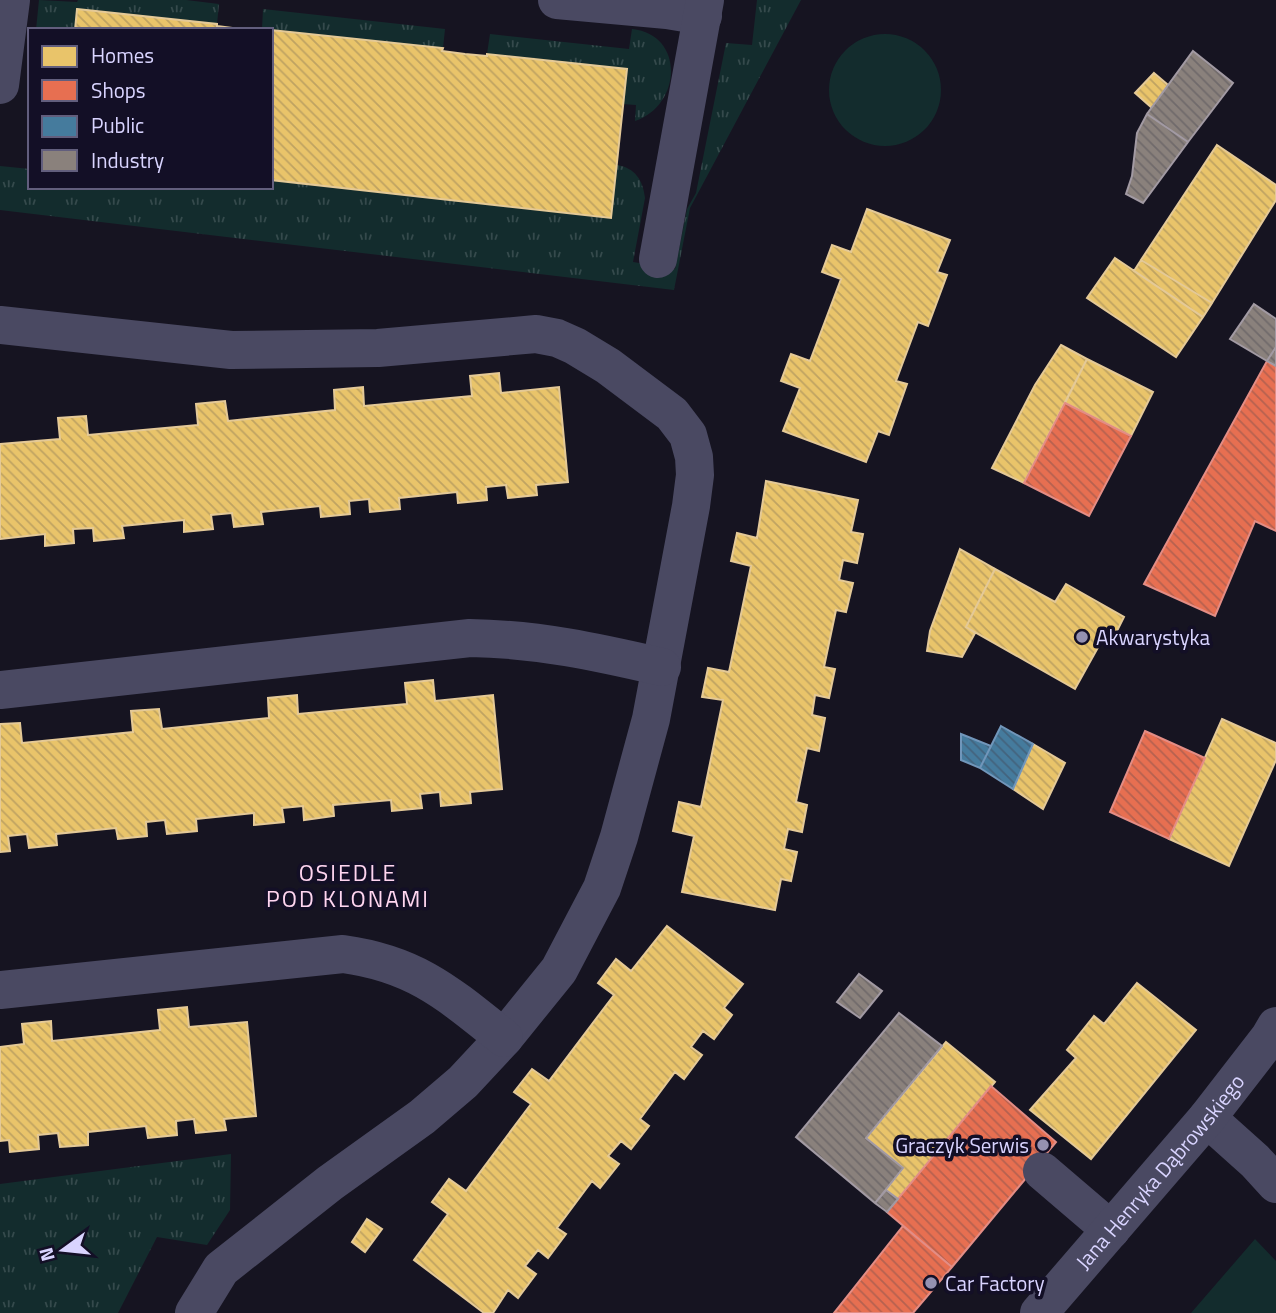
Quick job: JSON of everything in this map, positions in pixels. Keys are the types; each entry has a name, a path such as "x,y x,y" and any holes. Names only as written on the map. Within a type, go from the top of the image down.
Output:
{"street":[{"path":"0,85 11,0"},
{"path":"557,0 667,10 704,8 658,259"},
{"path":"0,324 231,350 378,348 536,334 557,338 608,366 672,414 688,435 694,457 691,506 662,667 636,779 602,888 559,970 504,1038 463,1082 422,1117 330,1183 221,1269 194,1313"},
{"path":"0,690 470,638 547,642 662,667"},
{"path":"0,990 344,954 372,958 405,968 434,984 504,1038"},
{"name":"Jana Henryka Dąbrowskiego","path":"1039,1313 1207,1118 1276,1026"},
{"path":"1207,1118 1255,1161 1276,1184"},
{"path":"1042,1171 1111,1230"}],"green space":[{"path":"39,0 186,0 219,4 217,24 78,9 75,28 36,28"},
{"path":"757,0 801,0 690,208 674,290 0,210 0,166 28,169 28,189 273,189 273,180 611,218 617,165 629,169 640,180 645,198 633,262 675,269 687,209 696,193 726,43 752,45"},
{"path":"263,9 445,29 443,48 262,28"},
{"path":"632,29 650,34 662,44 669,57 671,72 669,87 662,101 650,113 635,121 636,105 623,104 626,69 487,54 490,34 629,49"},
{"path":"885,34 907,38 925,50 937,68 941,90 937,112 925,130 907,142 885,146 863,142 845,130 833,112 829,90 833,68 845,50 863,38"},
{"path":"231,1154 230,1210 207,1245 157,1237 118,1313 0,1313 0,1184"},
{"path":"1255,1239 1276,1261 1276,1313 1191,1313"}],"building: Homes":[{"path":"77,9 232,28 75,28"},
{"path":"273,30 443,48 442,51 465,54 627,69 611,218 273,180"},
{"path":"1154,73 1168,85 1152,108 1135,93"},
{"path":"1217,145 1276,185 1276,200 1212,303 1141,260"},
{"path":"867,209 950,240 937,272 947,275 928,326 918,322 896,381 907,384 889,435 878,431 866,462 783,431 800,388 781,381 791,354 810,361 841,279 822,272 832,245 851,252"},
{"path":"1115,258 1203,317 1176,357 1087,298"},
{"path":"1141,260 1212,303 1203,317 1134,271"},
{"path":"1061,345 1087,359 1024,483 992,468 1035,385"},
{"path":"1087,359 1153,392 1131,436 1065,403"},
{"path":"499,373 501,393 559,387 568,482 536,485 537,495 508,498 506,485 486,487 487,500 458,503 457,492 399,498 400,509 370,512 369,499 349,501 350,514 321,517 320,506 261,512 263,524 234,527 232,513 211,515 213,529 184,532 184,520 122,526 124,538 94,541 93,528 73,529 74,543 45,546 45,534 0,539 0,444 60,439 58,418 86,416 88,435 198,425 196,404 225,401 228,421 335,410 334,390 363,387 364,406 472,396 470,376"},
{"path":"766,481 858,500 851,532 863,534 857,563 843,560 839,580 853,583 846,612 836,610 824,667 835,669 829,698 815,695 812,715 825,718 819,751 807,748 796,802 807,805 802,832 788,829 784,849 797,852 791,881 781,879 775,910 682,892 694,836 673,831 679,802 701,807 723,700 702,697 708,668 729,672 751,566 731,561 737,533 757,538"},
{"path":"960,549 995,569 966,627 975,633 962,657 927,651 930,631"},
{"path":"995,569 1055,602 1066,584 1124,617 1114,637 1106,633 1075,689 966,627"},
{"path":"433,680 435,701 493,695 502,789 470,792 471,803 441,806 440,792 420,794 422,808 392,811 391,800 333,805 334,816 304,820 303,806 282,808 284,822 254,825 254,813 196,819 197,831 167,834 165,820 146,822 147,836 118,839 116,828 56,834 57,845 29,848 27,834 8,836 10,851 0,852 0,724 20,723 22,743 133,732 131,711 159,709 162,729 269,718 268,698 297,695 298,714 407,704 405,683"},
{"path":"1222,719 1276,743 1276,760 1229,866 1169,839"},
{"path":"1033,744 1065,763 1043,809 1013,789"},
{"path":"667,926 743,984 724,1008 732,1015 714,1039 703,1031 691,1047 702,1055 684,1079 675,1072 640,1119 649,1126 631,1149 621,1141 608,1156 619,1164 600,1188 592,1181 557,1228 566,1234 548,1258 538,1250 525,1266 536,1274 518,1298 508,1290 493,1313 484,1313 414,1260 448,1214 432,1202 449,1179 466,1191 531,1104 514,1092 532,1069 549,1081 614,995 598,983 616,959 631,971"},
{"path":"1137,983 1196,1030 1091,1159 1030,1110 1076,1058 1067,1050 1094,1016 1104,1024"},
{"path":"187,1007 189,1027 247,1022 256,1116 224,1119 226,1130 196,1133 194,1119 176,1121 177,1135 148,1138 146,1126 88,1132 88,1145 60,1147 58,1133 38,1135 39,1149 10,1152 9,1140 0,1141 0,1047 24,1044 22,1024 51,1021 52,1041 160,1030 158,1010"},
{"path":"946,1042 995,1082 898,1199 886,1190 903,1168 866,1138"},
{"path":"367,1219 382,1229 365,1252 352,1242"}],"building: Shops":[{"path":"1267,361 1276,366 1276,531 1255,521 1215,616 1144,584"},
{"path":"1065,403 1131,436 1089,516 1024,483"},
{"path":"1145,731 1205,758 1169,839 1110,812"},
{"path":"991,1086 1056,1142 952,1267 887,1212"},
{"path":"903,1226 952,1267 913,1313 834,1313"}],"building: Public":[{"path":"1001,726 1033,744 1013,789 980,768"},
{"path":"961,734 991,746 980,768 961,760"}],"building: Industry":[{"path":"1193,51 1233,83 1188,142 1147,114"},
{"path":"1147,114 1188,142 1143,203 1126,194 1132,176 1137,133"},
{"path":"1254,304 1276,319 1276,347 1267,361 1230,339"},
{"path":"1276,347 1276,366 1267,361"},
{"path":"859,974 882,991 860,1018 837,1002"},
{"path":"899,1013 942,1046 866,1138 903,1168 875,1203 796,1137"},
{"path":"886,1190 898,1199 887,1212 875,1203"}],"place":[{"name":"Akwarystyka","path":"1082,637"},
{"name":"Graczyk Serwis","path":"1043,1145"},
{"name":"Car Factory","path":"931,1283"}],"district":[{"name":"OSIEDLE POD KLONAMI","path":"348,885"}]}
